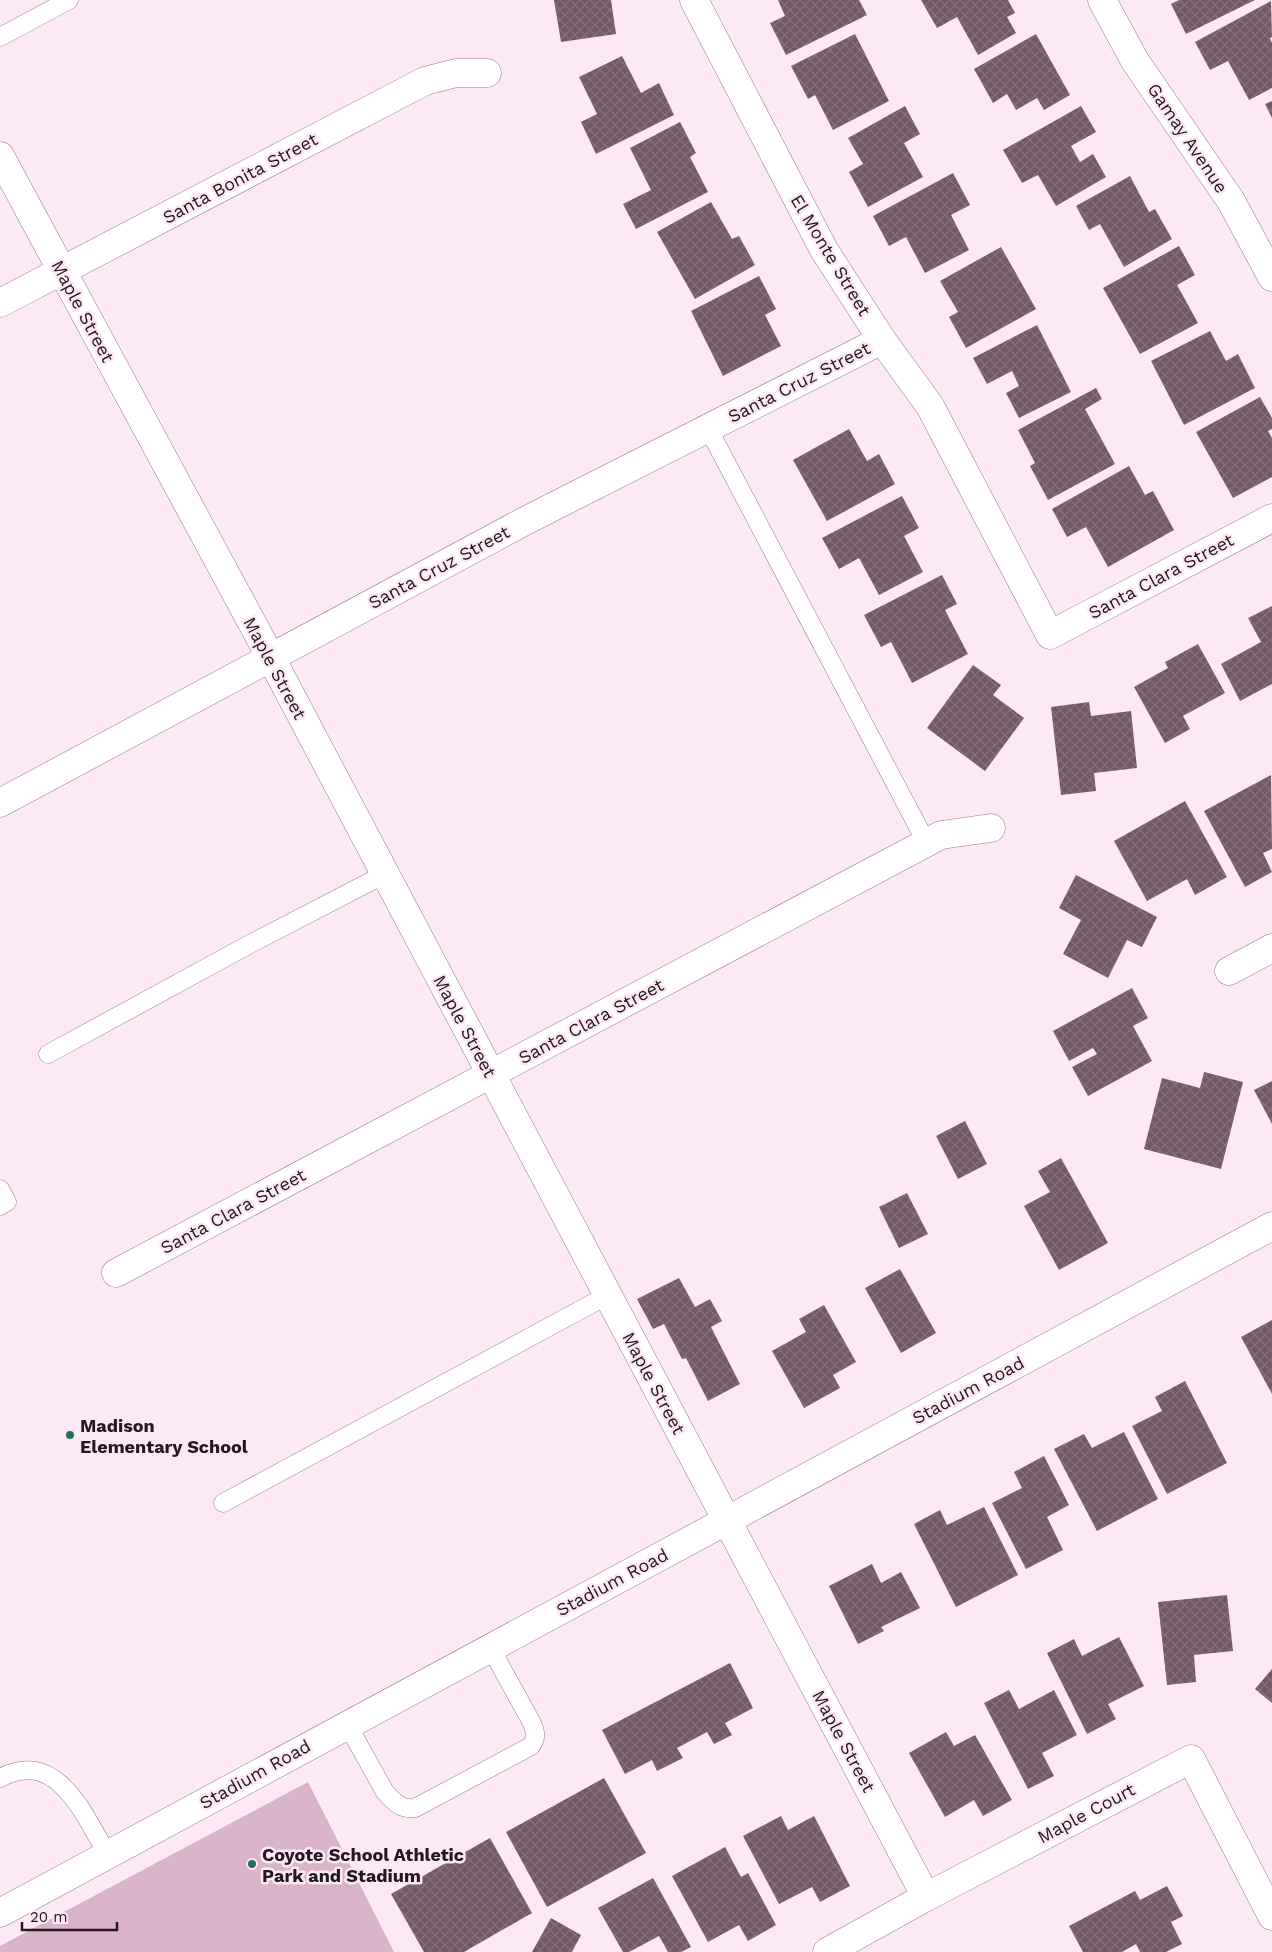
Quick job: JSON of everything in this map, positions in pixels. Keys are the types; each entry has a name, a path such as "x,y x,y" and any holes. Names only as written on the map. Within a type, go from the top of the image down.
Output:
{"street":[{"name":"El Monte Street","path":"694,0 824,250 882,340 930,406 1050,635"},
{"name":"Gamay Avenue","path":"1102,0 1135,61 1231,202 1272,277"},
{"name":"Santa Bonita Street","path":"0,303 425,81 456,73 487,73"},
{"name":"Maple Street","path":"0,156 271,658 926,1897"},
{"name":"Santa Cruz Street","path":"0,803 525,521 882,340"},
{"name":"Santa Clara Street","path":"1050,635 1272,518"},
{"name":"Santa Clara Street","path":"116,1273 491,1075 940,834 991,828"},
{"path":"1229,971 1272,948"},
{"name":"Stadium Road","path":"0,1913 1272,1226"},
{"name":"Maple Court","path":"826,1952 926,1897 1191,1759 1272,1916"}],"lane":[{"path":"0,37 69,0"},
{"path":"708,428 926,842"},
{"path":"48,1054 250,944 385,874"},
{"path":"0,1189 7,1202 0,1206"},
{"path":"223,1504 608,1295"},
{"path":"347,1724 385,1792 394,1802 406,1809 414,1808 531,1746 535,1740 536,1732 490,1647"},
{"path":"0,1778 20,1770 36,1770 56,1780 77,1801 108,1856"}],"shaded area":[{"name":"Coyote School Athletic Park and Stadium","path":"308,1782 394,1952 0,1952 0,1946"}],"building":[{"path":"554,0 611,0 616,34 561,42"},
{"path":"778,0 859,0 867,15 786,55 770,23 785,16"},
{"path":"921,0 1008,0 1015,13 1007,17 1016,33 978,55 957,17 937,28"},
{"path":"1179,0 1255,0 1186,34 1171,4"},
{"path":"1271,1 1272,88 1249,100 1228,61 1210,70 1195,42"},
{"path":"855,34 889,101 833,130 815,95 808,99 791,66"},
{"path":"1036,34 1070,95 1044,110 1037,98 1016,110 1007,94 993,103 974,69"},
{"path":"622,56 641,93 659,83 674,115 596,154 581,122 597,114 579,77"},
{"path":"1272,101 1272,118 1265,104"},
{"path":"905,106 920,134 904,143 923,177 868,207 849,172 863,164 848,138"},
{"path":"1081,106 1096,132 1071,146 1080,162 1093,154 1106,177 1056,206 1038,175 1022,183 1003,150"},
{"path":"680,122 696,153 690,157 708,192 636,229 623,204 651,190 630,148"},
{"path":"953,173 970,205 951,215 969,250 925,273 906,237 889,246 873,216"},
{"path":"1130,176 1149,212 1155,209 1172,239 1124,267 1100,224 1089,230 1076,206"},
{"path":"711,202 732,239 739,236 755,265 695,299 657,232"},
{"path":"1179,246 1195,275 1177,285 1198,323 1140,354 1103,288"},
{"path":"1001,247 1036,309 966,348 949,317 958,312 940,281"},
{"path":"759,276 776,309 765,315 781,346 723,376 691,311"},
{"path":"1037,325 1071,392 1019,418 1006,393 1019,386 1012,371 987,384 973,358"},
{"path":"1210,331 1226,361 1238,354 1255,388 1184,425 1151,361"},
{"path":"1096,388 1102,399 1085,409 1115,464 1048,500 1030,466 1035,463 1018,430"},
{"path":"1260,397 1272,418 1272,429 1268,431 1272,438 1272,477 1233,498 1196,432"},
{"path":"849,429 867,461 879,454 895,484 827,521 793,460"},
{"path":"1129,466 1145,495 1153,491 1174,530 1108,567 1086,527 1067,537 1052,509"},
{"path":"902,496 919,528 904,536 923,572 879,595 859,558 839,569 822,538"},
{"path":"942,575 957,604 945,610 968,654 912,683 891,642 881,647 864,615"},
{"path":"1272,606 1272,684 1240,701 1221,664 1261,642 1248,618"},
{"path":"1198,644 1225,693 1183,716 1190,729 1165,743 1134,687 1168,668 1165,662"},
{"path":"973,665 1001,685 993,695 1024,718 985,771 927,728"},
{"path":"1089,702 1091,716 1131,711 1137,768 1094,773 1096,791 1061,795 1051,707"},
{"path":"1271,775 1272,849 1263,853 1272,872 1245,887 1204,811"},
{"path":"1185,801 1227,877 1195,895 1187,879 1147,901 1114,841"},
{"path":"1076,875 1157,917 1142,947 1127,940 1108,978 1063,954 1081,920 1059,908"},
{"path":"1132,988 1148,1018 1133,1026 1152,1061 1088,1096 1072,1067 1097,1054 1093,1048 1069,1061 1053,1031"},
{"path":"1204,1072 1243,1082 1221,1169 1144,1149 1162,1078 1200,1088"},
{"path":"1272,1081 1272,1124 1254,1090"},
{"path":"965,1121 987,1164 958,1179 936,1136"},
{"path":"1061,1158 1108,1243 1059,1270 1024,1206 1050,1192 1038,1171"},
{"path":"907,1193 928,1234 899,1248 879,1207"},
{"path":"900,1269 936,1333 901,1353 865,1288"},
{"path":"679,1278 695,1307 710,1299 722,1321 711,1327 740,1384 708,1401 686,1358 682,1359 664,1324 653,1329 637,1299"},
{"path":"824,1305 856,1362 833,1375 840,1388 804,1408 772,1351 806,1332 799,1319"},
{"path":"1272,1320 1272,1394 1241,1337"},
{"path":"1185,1381 1227,1463 1167,1494 1132,1426 1162,1411 1155,1397"},
{"path":"1124,1432 1158,1499 1097,1531 1054,1449 1084,1434 1092,1448"},
{"path":"1044,1456 1069,1505 1047,1517 1063,1550 1026,1569 992,1503 1022,1488 1014,1472"},
{"path":"984,1507 1018,1575 956,1607 914,1524 940,1510 947,1525"},
{"path":"872,1564 881,1583 901,1572 920,1608 881,1627 884,1631 858,1644 829,1586"},
{"path":"1227,1595 1233,1651 1194,1655 1196,1682 1167,1685 1158,1602"},
{"path":"1119,1637 1144,1686 1108,1704 1116,1719 1087,1734 1047,1653 1074,1639 1082,1656"},
{"path":"730,1663 753,1708 725,1723 732,1735 714,1744 707,1732 677,1748 683,1758 657,1771 652,1760 625,1774 602,1730"},
{"path":"1272,1669 1272,1703 1255,1689"},
{"path":"1009,1690 1019,1709 1054,1690 1077,1735 1042,1753 1054,1776 1028,1789 984,1703"},
{"path":"946,1732 954,1746 975,1735 1012,1800 983,1816 974,1800 945,1817 909,1753"},
{"path":"604,1778 646,1853 547,1907 506,1832"},
{"path":"781,1816 788,1830 814,1816 850,1886 820,1902 812,1887 779,1904 743,1836"},
{"path":"490,1838 532,1913 464,1952 424,1952 391,1894"},
{"path":"725,1847 741,1877 748,1873 776,1925 748,1941 739,1925 708,1942 672,1876"},
{"path":"653,1878 691,1947 681,1952 668,1952 659,1936 629,1952 623,1952 598,1908"},
{"path":"1167,1886 1183,1916 1171,1922 1182,1944 1166,1952 1140,1952 1136,1944 1122,1952 1083,1952 1069,1926 1135,1891 1140,1900"},
{"path":"551,1918 581,1935 572,1952 532,1952"}],"place":[{"name":"Madison Elementary School","path":"70,1435"},
{"name":"Coyote School Athletic Park and Stadium","path":"252,1864"}]}
